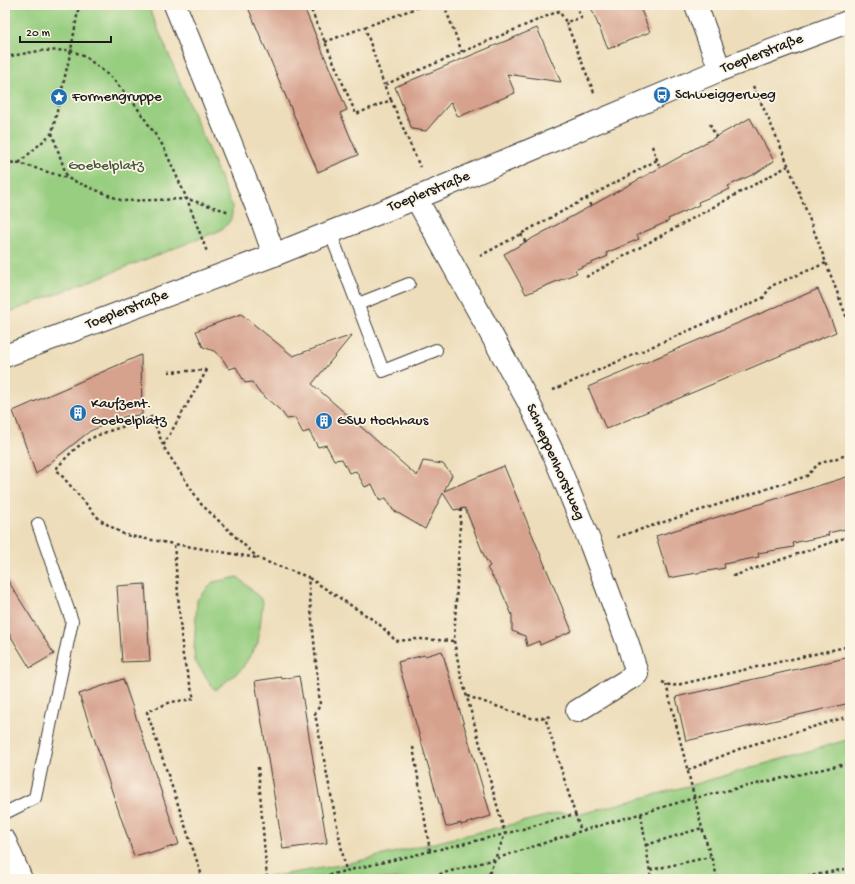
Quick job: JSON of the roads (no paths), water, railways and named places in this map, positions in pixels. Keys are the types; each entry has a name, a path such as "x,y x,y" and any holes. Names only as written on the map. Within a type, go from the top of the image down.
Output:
{"street":[{"path":"176,5 274,254"},
{"path":"696,5 720,70"},
{"name":"Toeplerstraße","path":"5,356 330,232 423,195 720,70 850,21"},
{"name":"Schneppenhorstweg","path":"423,195 554,455 591,545 628,644 637,674 577,711"},
{"path":"5,841 21,879"}],"lane":[{"path":"330,232 383,371 436,350"},
{"path":"358,304 409,284"},
{"path":"5,813 35,798 72,622 38,524"}],"place":[{"name":"Schweiggerweg","path":"662,95"},
{"name":"Formengruppe","path":"59,97"},
{"name":"Kaufzent. Goebelplatz","path":"78,413"},
{"name":"GSW Hochhaus","path":"324,421"}],"park label":[{"name":"Goebelplatz","path":"106,166"}]}
